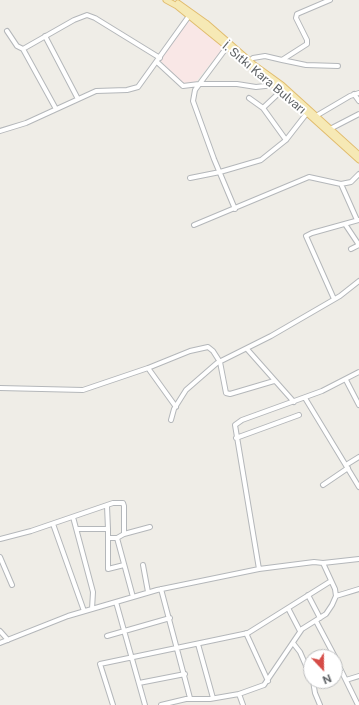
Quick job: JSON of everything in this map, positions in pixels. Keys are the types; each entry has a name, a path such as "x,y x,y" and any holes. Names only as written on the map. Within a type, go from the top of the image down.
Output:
{"main road":[{"name":"İ. Sıtkı Kara Bulvarı","path":"166,0 190,16 227,47 282,85 359,155"},
{"name":"İ. Sıtkı Kara Bulvarı","path":"173,0 206,23 359,160"}],"street":[{"path":"282,60 307,44 307,40 296,18 297,14 330,0"},
{"path":"23,49 88,15 95,18 158,60 183,86 199,84 237,84 256,87 274,85"},
{"path":"0,131 26,123 96,91 127,90 138,87 190,16"},
{"path":"7,31 17,46 23,49 56,109"},
{"path":"46,36 78,99"},
{"path":"227,47 195,90 193,101 235,209"},
{"path":"248,62 253,58 265,56 306,65 338,66"},
{"path":"263,108 281,91"},
{"path":"316,116 354,94 359,93"},
{"path":"354,94 359,101"},
{"path":"249,98 263,108 286,140"},
{"path":"190,178 254,163 273,151 286,140 306,113"},
{"path":"330,129 359,114"},
{"path":"194,226 309,177 341,184 351,182 359,174"},
{"path":"334,299 306,236 312,232 358,220 341,184"},
{"path":"345,224 359,245 351,249"},
{"path":"171,420 176,407 186,390 200,376 220,362 247,349 334,299 359,281"},
{"path":"0,388 83,390 148,368 190,351 208,347 213,351 220,362 224,390 230,394 274,381"},
{"path":"247,349 294,402"},
{"path":"148,368 176,407"},
{"path":"259,569 235,425 242,420 305,398 346,380 359,372"},
{"path":"346,380 359,405"},
{"path":"305,398 359,488"},
{"path":"236,438 299,415"},
{"path":"323,485 359,457"},
{"path":"0,539 53,524 107,506 123,503 124,534"},
{"path":"107,506 108,569 124,565"},
{"path":"73,517 93,592 92,609"},
{"path":"53,524 84,612"},
{"path":"108,538 117,538 124,534 150,527"},
{"path":"77,529 108,529"},
{"path":"117,538 133,597"},
{"path":"0,557 12,585"},
{"path":"0,643 92,609 148,592 259,569 314,562 323,563 359,559"},
{"path":"161,705 178,703 190,698 212,699 255,690 264,686 300,631 326,614 336,596 335,589 323,563"},
{"path":"143,565 148,592"},
{"path":"113,705 100,664 246,633 331,581"},
{"path":"336,596 359,588"},
{"path":"162,589 190,698"},
{"path":"308,595 331,649"},
{"path":"116,602 145,705"},
{"path":"288,608 300,631"},
{"path":"107,636 170,618"},
{"path":"0,631 8,640"},
{"path":"246,633 268,681"},
{"path":"293,643 303,659"},
{"path":"198,644 212,699 212,705"},
{"path":"139,683 185,674"},
{"path":"343,674 358,705"},
{"path":"346,680 359,676"},
{"path":"314,689 320,705"},
{"path":"239,694 243,705"}],"shaded area":[{"path":"189,21 224,47 194,84 183,84 158,58"}]}
